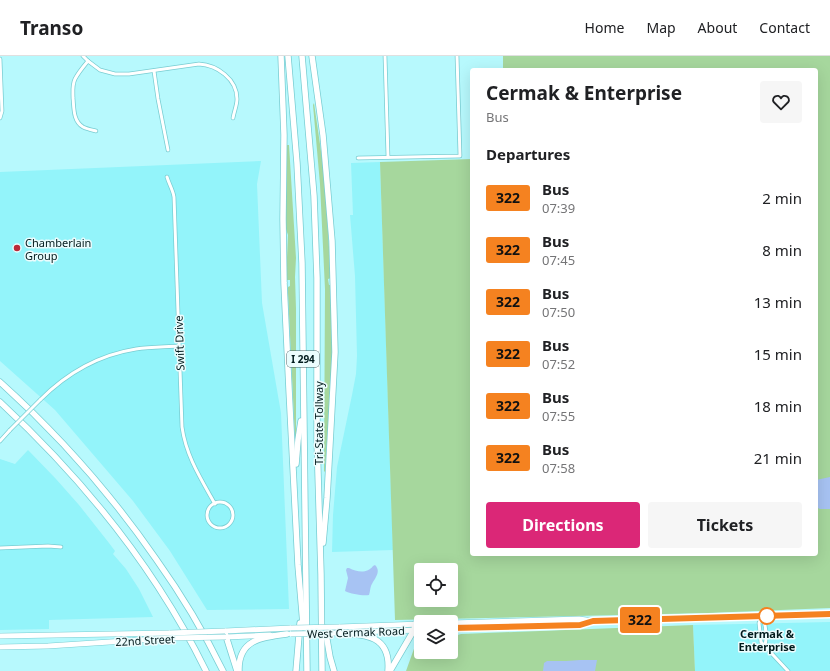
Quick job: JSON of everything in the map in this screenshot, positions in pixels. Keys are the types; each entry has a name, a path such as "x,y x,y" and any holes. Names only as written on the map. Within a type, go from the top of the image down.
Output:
{"highway":[{"path":"281,56 284,135 284,283 298,575 307,662"},
{"name":"Tri-State Tollway","path":"288,56 300,208 303,306 307,671"},
{"name":"Tri-State Tollway","path":"302,56 316,239 318,481 322,606 322,671"},
{"path":"312,56 323,136 332,241 335,352 327,498 321,574"},
{"path":"0,382 59,440 124,514 175,586 201,630 222,671"},
{"path":"0,402 47,448 97,504 148,571 171,606 206,671"},
{"path":"294,490 298,440 303,409"},
{"path":"296,671 301,618 301,599"},
{"path":"322,606 327,640 334,671"},
{"path":"339,630 371,637 378,641 388,656 389,671"},
{"path":"389,671 414,631"},
{"path":"238,671 240,656 246,646 261,639 289,632"},
{"path":"225,634 238,671"}],"main road":[{"path":"458,623 579,619 593,621 830,614"},
{"path":"458,628 580,625 593,621"},
{"name":"West Cermak Road","path":"289,632 414,626"},
{"name":"22nd Street","path":"0,636 170,636 289,632"},
{"name":"22nd Street","path":"0,647 48,646 170,636"}],"street":[{"path":"83,56 100,70 115,74 154,71 199,64 210,66 227,75 232,82 237,100 233,118"},
{"path":"385,56 388,157"},
{"path":"358,158 460,156 457,56"},
{"path":"0,59 2,111 0,118"},
{"path":"88,61 74,82 74,114 78,122 83,127 96,131"},
{"path":"154,71 168,150"},
{"name":"Swift Drive","path":"167,177 174,197 183,436 193,464 215,504"},
{"path":"0,441 50,390 80,368 99,359 118,353 137,349 179,346"},
{"path":"222,502 232,509 232,520 230,524 223,528 214,526 208,517 209,509 215,504 222,502"},
{"path":"0,548 48,546 61,547"},
{"path":"762,616 765,623 766,641 764,646 788,671"}],"shaded area":[{"path":"261,161 257,184 262,303 281,413 289,609 207,610 170,551 133,501 55,410 0,361 0,172"},
{"path":"380,162 393,550 332,552 337,467 356,374 357,356 355,276 350,215 353,215 351,163"},
{"path":"28,450 79,505 115,551 113,554 126,569 139,589 153,617 49,620 49,629 0,630 0,459 15,464"},
{"path":"830,477 830,509 818,508 818,480"},
{"path":"375,565 378,573 371,586 369,595 345,591 348,578 347,568 365,571 371,569"},
{"path":"830,622 830,671 695,671 693,625"},
{"path":"597,660 595,671 543,671 544,663 547,661"}],"green space":[{"path":"503,56 830,56 830,608 708,613 458,619 458,615 414,615 414,620 395,620 380,162 470,159 470,556 818,556 818,68 503,68"},
{"path":"314,103 325,185 331,278 328,279 329,285 332,285 332,368 325,472 325,289 320,184"},
{"path":"287,145 289,145 296,258 296,439 288,293 290,280 286,280 288,235 286,229"},
{"path":"693,625 695,671 406,671 414,649 414,659 458,659 458,635"}],"bus line":[{"name":"322","path":"458,628 580,625 593,621 830,614"}],"place":[{"name":"Chamberlain Group","path":"17,248"},
{"name":"Cermak & Enterprise","path":"767,616"}]}
